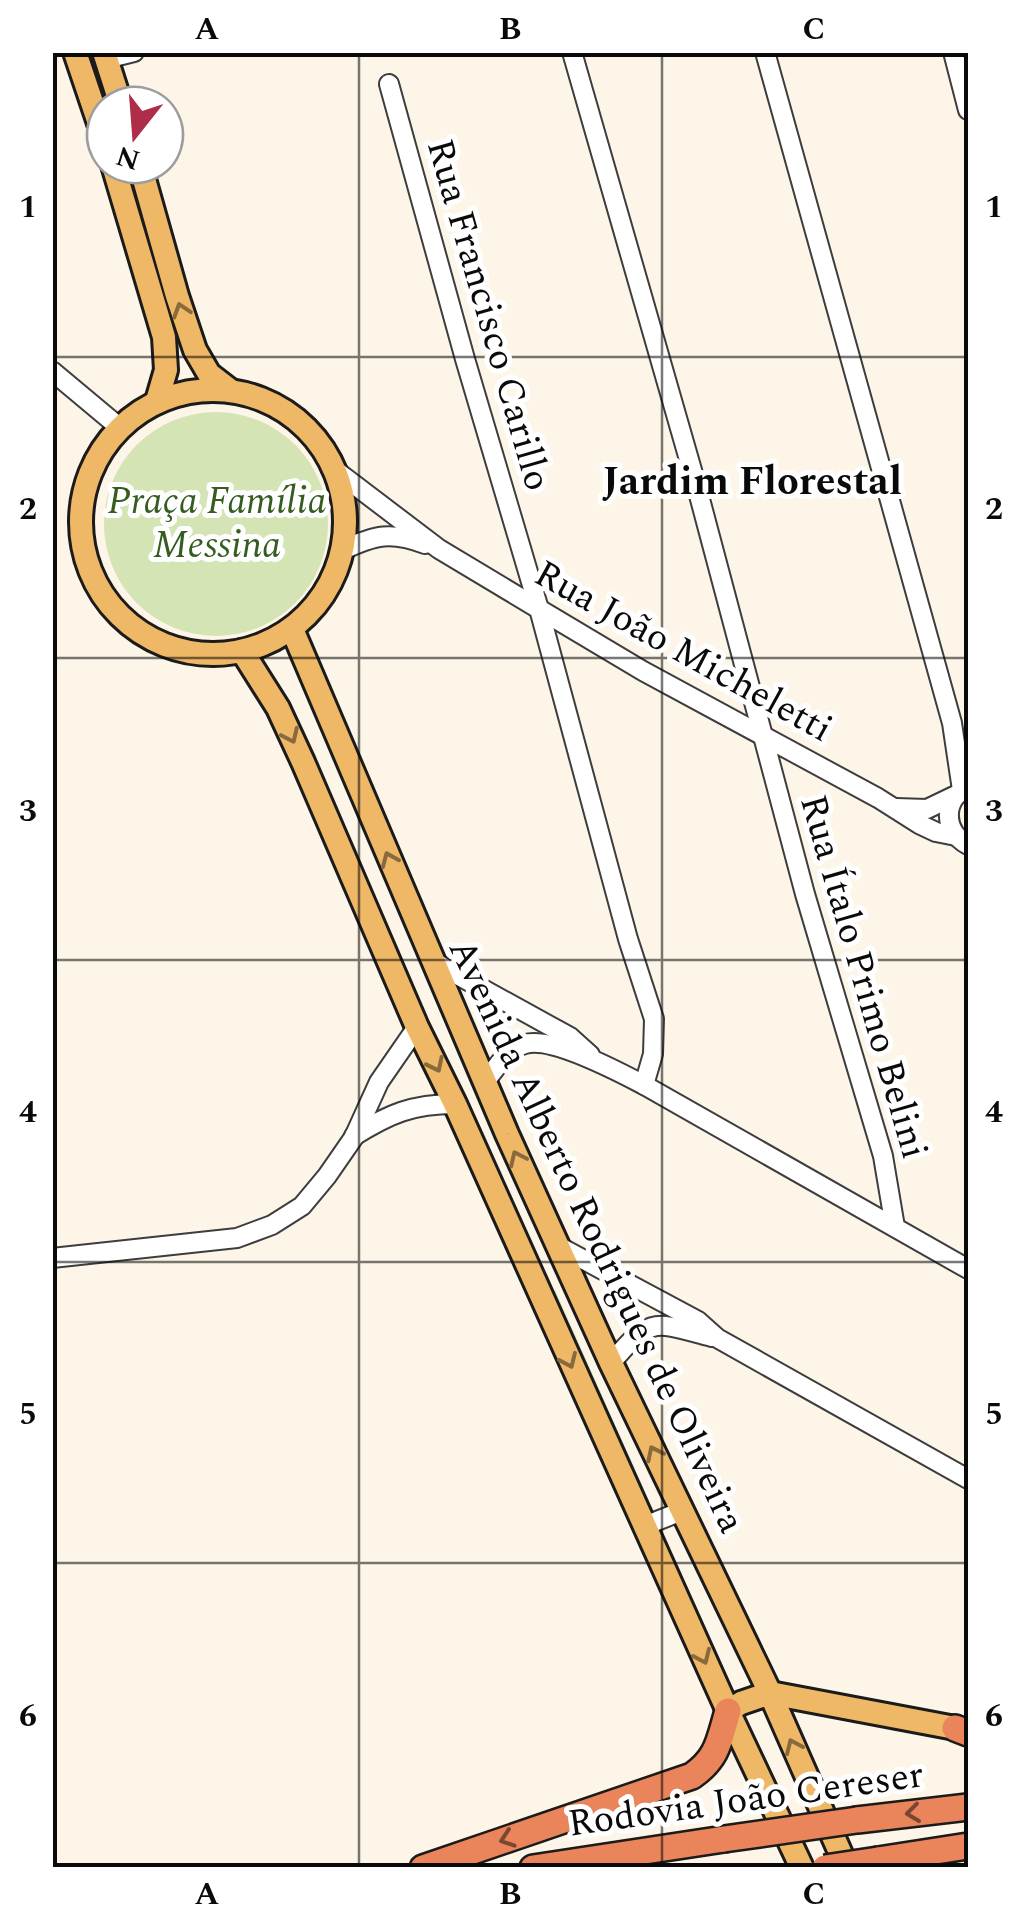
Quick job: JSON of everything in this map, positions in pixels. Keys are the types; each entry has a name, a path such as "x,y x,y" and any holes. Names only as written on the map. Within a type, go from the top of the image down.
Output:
{"highway":[{"path":"423,1868 692,1776 708,1764 716,1750 728,1712"},
{"name":"Rodovia João Cereser","path":"533,1868 968,1806"},
{"name":"Rodovia João Cereser","path":"825,1868 968,1846"}],"main road":[{"path":"75,52 86,85"},
{"path":"105,56 114,85"},
{"path":"119,185 164,337 166,370 156,401"},
{"path":"146,185 195,350 209,374 231,390"},
{"path":"193,390 231,390 264,400 294,417 318,441 335,470 345,510 343,550 332,580 315,607 292,629 242,651 199,654 158,643 122,619 95,585 81,544 80,502 94,461 119,427 137,412 156,401 193,390"},
{"name":"Avenida Alberto Rodrigues de Oliveira","path":"292,629 506,1134 770,1693 847,1868"},
{"name":"Avenida Alberto Rodrigues de Oliveira","path":"242,651 278,708 303,762 418,1027 802,1868"},
{"path":"728,1712 770,1693 964,1730"}],"street":[{"path":"105,56 134,52"},
{"name":"Rua Ítalo Primo Belini","path":"572,52 696,484 805,894 883,1156 894,1227"},
{"path":"765,52 952,722 962,791 950,806 948,817 950,828 962,840"},
{"path":"953,52 968,110"},
{"name":"Rua Francisco Carillo","path":"389,84 654,1019 653,1054 644,1085"},
{"path":"52,372 119,427"},
{"name":"Rua João Micheletti","path":"335,470 439,549 539,610 936,832 962,840"},
{"name":"Rua João Micheletti","path":"343,550 380,536 397,535 439,549"},
{"path":"952,722 968,752"},
{"path":"896,808 927,808 962,791"},
{"path":"431,960 570,1037 594,1059"},
{"path":"52,1258 237,1238 272,1225 302,1206 327,1176 354,1136 379,1082 418,1027"},
{"path":"485,1082 508,1054 522,1044 537,1042 594,1059 968,1270"},
{"path":"354,1136 402,1110 454,1104"},
{"path":"558,1246 698,1321 717,1338 968,1480"},
{"path":"611,1363 650,1326 664,1324 717,1338"},
{"path":"644,1526 682,1511"}],"green space":[{"name":"Praça Família Messina","path":"216,412 259,421 295,445 319,481 328,524 319,567 295,603 259,627 216,636 173,627 137,603 113,567 104,524 113,481 137,445 173,421"},
{"path":"555,1290 720,1660 707,1668 543,1301"}],"district":[{"name":"Jardim Florestal","path":"752,482"}]}
